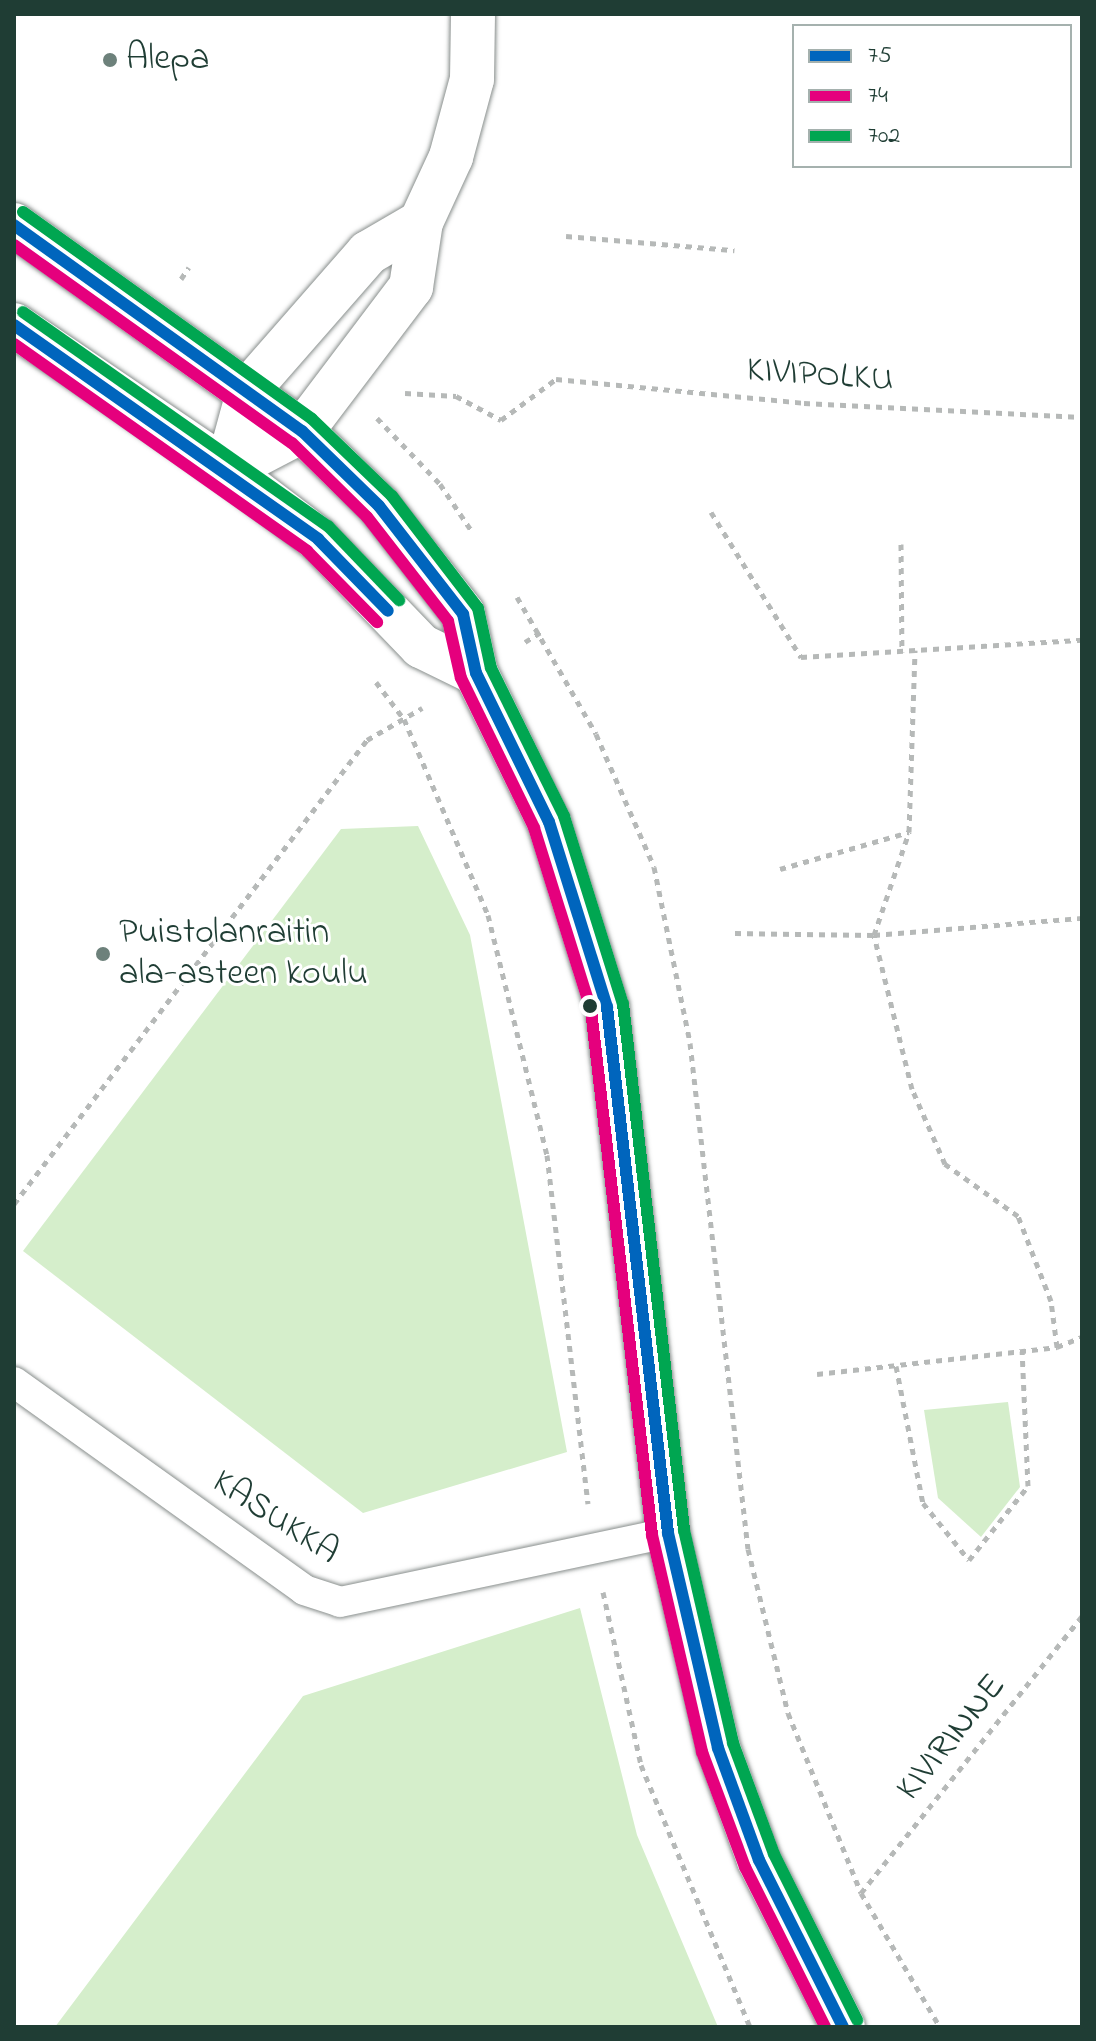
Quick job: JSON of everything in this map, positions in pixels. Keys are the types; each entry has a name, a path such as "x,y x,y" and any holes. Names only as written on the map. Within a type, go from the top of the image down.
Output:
{"main road":[{"path":"227,470 302,431 411,287 421,222 451,157 472,79 473,14"},
{"path":"227,470 249,389 368,253 421,222"},
{"path":"14,225 249,389 302,431 379,506 463,614 476,673 549,822 607,1007 668,1533 718,1748 759,1860 843,2027"},
{"path":"14,325 227,470 318,539 421,646 476,673"}],"lane":[{"name":"KASUKKA","path":"14,1382 304,1590 340,1602 668,1533"}],"path":[{"path":"566,236 734,250"},
{"name":"KIVIPOLKU","path":"405,393 456,396 501,420 556,379 804,403 1082,417"},
{"path":"398,437 482,545"},
{"path":"711,512 801,657 1082,640"},
{"path":"901,544 902,652"},
{"path":"507,582 596,734 654,867 690,1043 748,1549 788,1713 861,1893 940,2027"},
{"path":"915,650 909,832 874,935 912,1089 945,1164 1018,1216 1051,1301 1057,1347"},
{"path":"369,673 404,719 488,915 547,1155 594,1548 641,1765 750,2027"},
{"path":"14,1204 367,740 404,719"},
{"path":"780,869 909,832"},
{"path":"735,933 874,935 1082,918"},
{"path":"817,1374 1057,1347 1082,1337"},
{"path":"896,1365 923,1503 969,1560 1028,1486 1022,1351"},
{"name":"KIVIRINNE","path":"861,1893 1082,1616"}],"green space":[{"path":"418,826 470,935 567,1452 363,1513 23,1251 341,829"},
{"path":"1008,1402 1020,1487 981,1537 938,1498 924,1410"},
{"path":"580,1608 637,1835 718,2027 55,2027 303,1696"}],"transit line":[{"name":"702","path":"23,212 312,419 392,496 478,608 491,668 564,816 623,1004 684,1530 733,1743 774,1854 857,2020"},
{"name":"75","path":"14,225 302,431 379,506 463,614 476,673 549,822 607,1007 668,1533 718,1748 759,1860 843,2027"},
{"name":"74","path":"14,245 292,443 367,517 448,621 461,678 534,828 591,1010 652,1535 702,1752 745,1867 825,2027"},
{"name":"702","path":"23,312 328,526 399,600"},
{"name":"75","path":"14,325 318,539 388,611"},
{"name":"74","path":"14,344 307,551 377,622"}],"place":[{"name":"Alepa","path":"110,60"},
{"name":"Puistolanraitin ala-asteen koulu","path":"103,954"}]}
